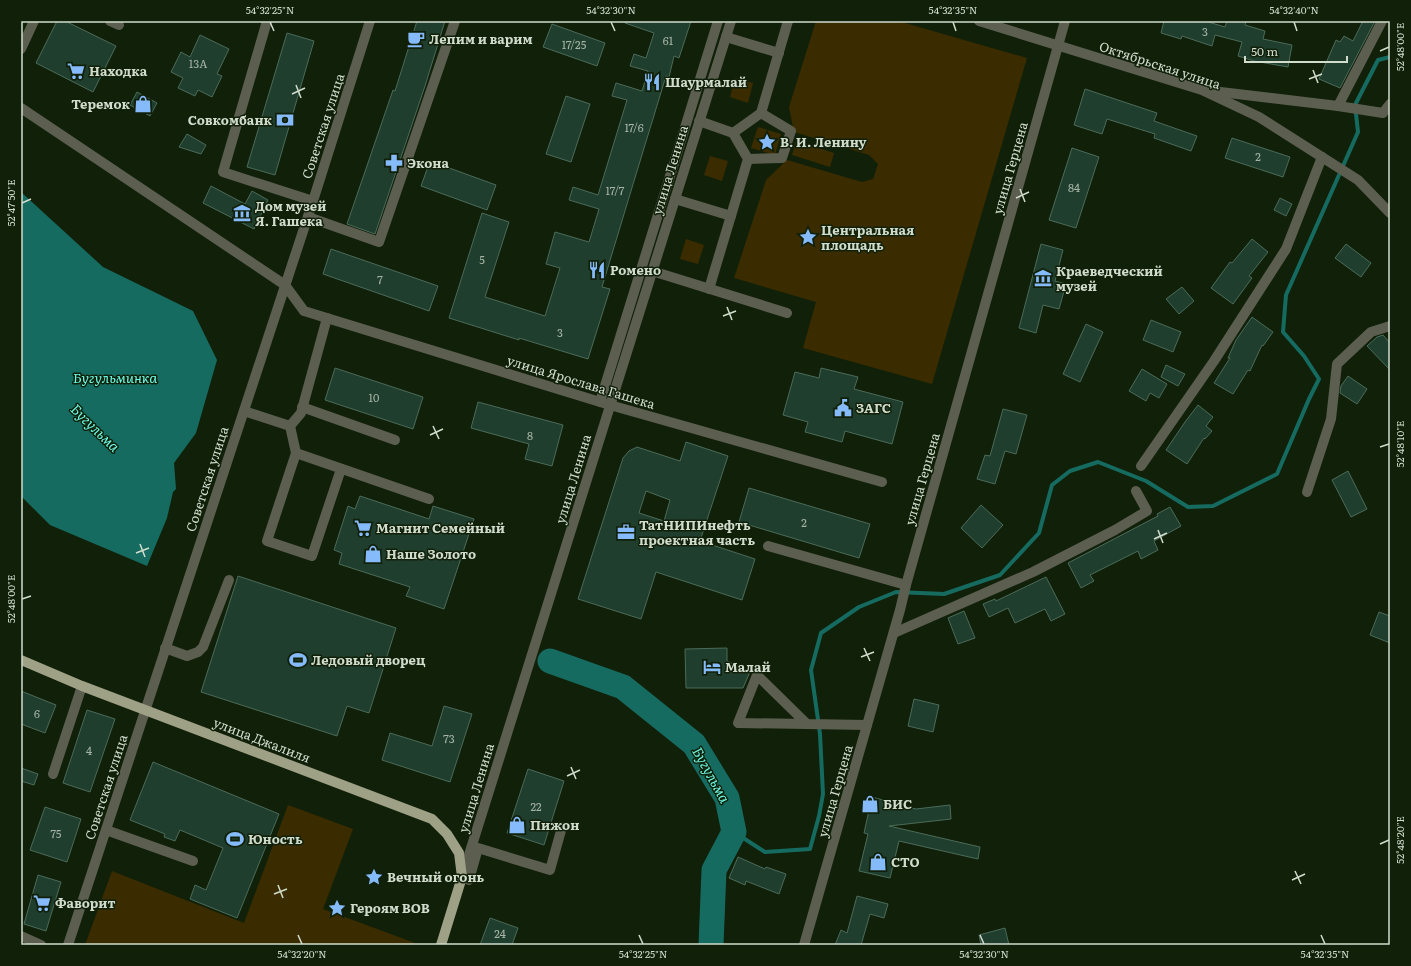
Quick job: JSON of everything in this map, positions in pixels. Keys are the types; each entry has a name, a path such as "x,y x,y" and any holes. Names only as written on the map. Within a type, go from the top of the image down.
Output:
{"main road":[{"name":"улица Джалиля","path":"21,660 82,686 432,819 447,834 459,853 462,877"},
{"name":"улица Ленина","path":"441,945 462,877"}],"street":[{"path":"21,49 34,21"},
{"path":"267,21 223,172 313,201"},
{"name":"Советская улица","path":"68,945 286,285 370,21"},
{"path":"308,217 379,242 455,21"},
{"path":"605,403 718,21"},
{"name":"улица Ленина","path":"462,877 605,403 652,271 731,21"},
{"path":"733,133 761,113 788,21"},
{"name":"Октябрьская улица","path":"979,21 1202,90 1259,117 1358,180 1390,213"},
{"name":"улица Герцена","path":"804,945 894,633 906,585 1065,21"},
{"path":"1338,106 1382,21"},
{"path":"726,37 779,53"},
{"path":"1202,90 1338,106 1382,113 1390,104"},
{"path":"21,108 286,285"},
{"path":"748,159 782,158 791,131 761,113"},
{"path":"699,121 733,133 748,159 709,289"},
{"path":"1141,466 1214,361 1286,249 1322,157"},
{"path":"675,199 731,216"},
{"path":"652,271 787,313"},
{"name":"улица Ярослава Гашека","path":"286,285 304,311 605,403 882,482"},
{"path":"290,426 301,413 327,318"},
{"path":"1307,492 1331,419 1337,364 1371,332 1390,326"},
{"path":"302,407 394,440"},
{"path":"244,411 290,426"},
{"path":"290,426 296,453 267,541 312,556 341,469"},
{"path":"296,453 429,499"},
{"path":"894,633 1033,572 1116,530 1147,511 1136,491"},
{"path":"768,546 906,585"},
{"path":"165,648 187,656 198,652 203,647 228,580"},
{"path":"807,724 757,675 738,723 867,725"},
{"path":"53,774 82,686"},
{"path":"462,877 469,880 478,848 550,870 562,827"},
{"path":"106,830 193,861"},
{"path":"21,936 41,945"}],"shaded area":[{"path":"816,21 898,21 1027,58 932,384 803,348 816,302 734,278 766,180 787,160 862,182 873,179 878,164 869,155 794,132 789,107"},
{"path":"735,78 753,83 748,103 730,97"},
{"path":"758,127 781,134 775,155 751,148"},
{"path":"796,141 834,153 830,167 792,155"},
{"path":"710,156 728,161 722,181 704,175"},
{"path":"686,239 704,245 698,264 680,259"},
{"path":"288,805 353,829 323,909 415,943 414,945 85,945 112,871 244,923"}],"water":[{"name":"Бугульминка","path":"21,192 103,267 193,311 217,360 196,433 174,463 176,489 173,492 167,518 147,566 50,525 21,496"}],"building":[{"path":"57,21 65,21 116,46 93,92 36,63"},
{"path":"417,21 445,21 425,86 375,234 347,224 393,90 395,91"},
{"path":"625,21 691,21 679,58 674,56 669,77 666,76 634,181 602,287 610,289 588,359 519,338 519,340 449,318 482,213 509,222 485,297 545,316 560,268 546,264 555,232 589,242 599,209 569,200 573,187 598,195 627,100 612,96 616,83 642,91 648,71 630,66 634,54 646,58 654,33 625,23"},
{"path":"1164,21 1205,21 1225,27 1227,21 1246,21 1245,25 1265,31 1263,39 1292,45 1288,67 1254,61 1238,56 1242,42 1215,35 1212,46 1182,36 1181,39 1161,33"},
{"path":"1363,21 1375,21 1340,88 1319,79 1336,40 1340,42 1344,36 1353,41"},
{"path":"552,24 605,43 597,66 543,47"},
{"path":"287,33 314,41 275,175 247,167"},
{"path":"200,35 229,49 217,74 222,76 212,97 198,90 195,96 178,88 183,78 171,72 181,52 190,57"},
{"path":"1085,89 1157,113 1154,121 1197,136 1191,151 1154,138 1155,134 1107,119 1102,134 1074,125"},
{"path":"137,92 157,103 150,116 130,105"},
{"path":"566,96 590,104 571,162 546,154"},
{"path":"187,134 206,145 201,154 179,147"},
{"path":"1232,138 1290,157 1283,177 1225,158"},
{"path":"1072,148 1099,157 1076,228 1049,220"},
{"path":"430,161 496,185 487,210 421,186"},
{"name":"Дом музей Я. Гашека","path":"211,186 245,204 252,191 268,200 254,229 203,203"},
{"path":"1280,198 1292,204 1286,216 1274,210"},
{"path":"1252,239 1268,252 1249,276 1252,278 1233,304 1211,288 1230,262 1232,263"},
{"path":"1041,244 1063,250 1055,281 1066,284 1059,309 1043,305 1036,333 1019,328"},
{"path":"1346,244 1371,263 1361,277 1335,258"},
{"path":"331,249 438,286 429,311 323,274"},
{"path":"1182,287 1194,301 1179,314 1166,299"},
{"path":"1252,317 1273,332 1263,346 1262,345 1250,371 1248,370 1233,394 1214,383 1230,358 1228,358 1236,340"},
{"path":"1151,320 1181,332 1173,352 1143,340"},
{"path":"1086,324 1103,332 1080,382 1063,374"},
{"path":"1383,335 1390,343 1390,370 1367,346 1377,337"},
{"path":"1166,365 1185,374 1178,386 1161,377"},
{"path":"335,368 423,397 413,429 325,400"},
{"name":"ЗАГС","path":"821,368 858,377 854,389 903,402 892,444 845,431 842,442 805,432 808,422 783,415 795,372 819,378"},
{"path":"1142,369 1167,384 1159,398 1150,393 1146,401 1129,391"},
{"path":"1348,376 1367,389 1357,404 1340,393 1341,386"},
{"path":"478,402 563,425 552,466 525,459 529,444 471,428"},
{"path":"1198,405 1213,417 1206,426 1212,431 1205,439 1204,438 1187,464 1166,450"},
{"path":"1003,409 1027,415 1016,454 1005,451 995,484 977,479 985,455 990,456"},
{"path":"686,442 728,456 700,541 755,559 742,600 656,572 641,619 578,599 623,458 629,451 637,447 680,461","holes":["646,491 670,500 664,521 639,513"]},
{"path":"1348,471 1367,509 1351,517 1332,480"},
{"path":"749,488 870,524 859,558 739,522"},
{"path":"360,496 429,519 433,506 474,519 444,609 406,596 410,587 339,564 342,553 334,550 348,506 355,509"},
{"path":"981,505 1003,525 982,548 961,528"},
{"path":"1170,507 1181,526 1154,541 1158,550 1141,559 1138,551 1090,575 1094,581 1081,588 1068,563 1158,516 1157,514"},
{"name":"Ледовый дворец","path":"238,576 396,628 369,713 347,706 337,736 201,692"},
{"path":"1046,577 1065,614 1051,621 1045,609 1015,623 1008,608 989,617 983,604 995,599 996,601"},
{"path":"964,611 975,638 958,644 948,618"},
{"path":"1379,612 1390,616 1390,643 1370,635"},
{"name":"Малай","path":"727,648 727,661 750,672 743,688 686,688 685,649"},
{"path":"21,691 56,705 45,733 21,724"},
{"path":"914,699 939,705 933,732 908,726"},
{"path":"444,706 472,714 450,782 382,760 390,733 432,746"},
{"path":"87,710 115,719 90,792 63,783"},
{"name":"Юность","path":"153,762 279,814 237,918 190,899 195,885 206,890 223,848 180,830 175,841 164,837 165,834 130,820"},
{"path":"21,768 38,774 34,785 21,781"},
{"path":"528,769 564,781 544,845 507,833"},
{"path":"872,797 916,809 950,805 951,819 889,826 980,847 978,859 899,841 890,878 859,871 868,834 864,833"},
{"path":"45,807 81,819 67,862 30,850"},
{"path":"738,857 765,869 766,867 786,874 779,894 746,881 745,885 729,878"},
{"path":"38,875 61,882 46,931 24,924"},
{"path":"857,896 888,904 884,918 870,914 861,945 835,945 841,930 847,933"},
{"path":"490,918 518,928 512,945 480,945"},
{"path":"1005,928 1009,945 981,945 979,935"}],"waterway":[{"path":"734,832 765,852 810,849 823,794 820,734 811,670 821,633 859,607 896,592 944,594 1000,575 1039,533 1052,485 1070,471 1098,462 1146,481 1188,507 1213,506 1277,474 1319,379 1304,356 1283,332 1286,295 1358,132 1355,105 1378,60 1390,57"},
{"name":"Бугульма","path":"550,661 623,687 694,744 727,798 734,832 714,870 711,945"}],"place":[{"name":"Лепим и варим","path":"416,39"},
{"name":"Находка","path":"76,71"},
{"name":"Шаурмалай","path":"652,82"},
{"name":"Теремок","path":"143,104"},
{"name":"Совкомбанк","path":"285,120"},
{"name":"В. И. Ленину","path":"767,142"},
{"name":"Экона","path":"394,163"},
{"name":"Дом музей Я. Гашека","path":"242,213"},
{"name":"Центральная площадь","path":"808,237"},
{"name":"Ромено","path":"597,270"},
{"name":"Краеведческий музей","path":"1043,278"},
{"name":"ЗАГС","path":"843,408"},
{"name":"Магнит Семейный","path":"363,528"},
{"name":"ТатНИПИнефть проектная часть","path":"626,532"},
{"name":"Наше Золото","path":"373,554"},
{"name":"Ледовый дворец","path":"298,660"},
{"name":"Малай","path":"712,667"},
{"name":"БИС","path":"870,804"},
{"name":"Пижон","path":"517,825"},
{"name":"Юность","path":"235,839"},
{"name":"СТО","path":"878,862"},
{"name":"Вечный огонь","path":"374,877"},
{"name":"Фаворит","path":"42,903"},
{"name":"Героям ВОВ","path":"337,908"}]}
